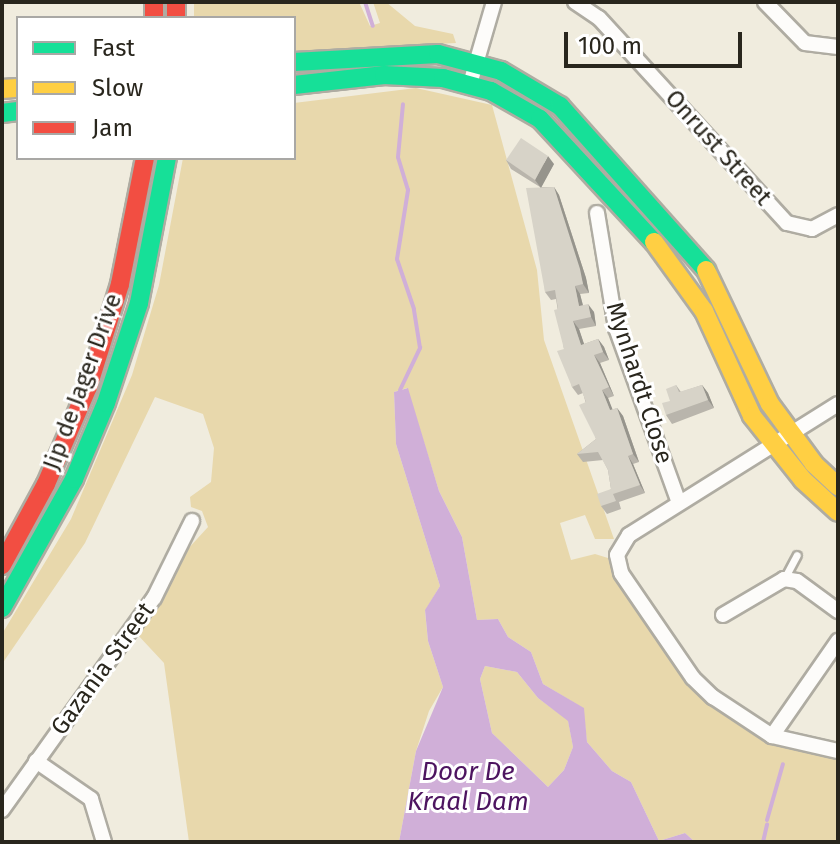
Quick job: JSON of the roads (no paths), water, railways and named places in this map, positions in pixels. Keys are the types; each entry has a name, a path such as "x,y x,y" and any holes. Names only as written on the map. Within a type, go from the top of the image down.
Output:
{"street":[{"path":"470,84 494,2"},
{"name":"Onrust Street","path":"575,2 599,18 787,223 812,229 838,215"},
{"path":"765,2 805,43 838,47"},
{"path":"296,62 413,52 476,61 560,106 671,224 714,281 770,404 791,434 838,486"},
{"path":"296,85 398,75 470,84 501,95 552,129 659,244 696,296 743,400 772,445 838,512"},
{"name":"Jip de Jager Drive","path":"2,565 46,484 88,387 125,267 145,160"},
{"name":"Jip de Jager Drive","path":"2,608 74,479 111,389 139,303 167,160"},
{"name":"Mynhardt Close","path":"597,213 616,328 679,503"},
{"path":"838,404 625,539 618,567 702,688 772,736 838,751"},
{"name":"Gazania Street","path":"2,810 154,598 192,521"},
{"path":"723,615 784,579 797,581 838,611"},
{"path":"772,736 838,641"},
{"path":"36,761 91,799 104,842"}],"lane":[{"path":"784,579 797,555"}],"water":[{"name":"Door De Kraal Dam","path":"408,388 439,491 462,537 477,620 498,619 508,637 531,652 543,684 584,708 587,742 612,771 631,782 659,841 685,833 695,842 399,842 416,751 443,687 428,641 425,610 440,586 396,444 394,392","holes":["485,666 517,672 538,698 568,721 573,747 564,770 548,787 492,733 480,679"]}],"waterway":[{"path":"365,2 373,26"},
{"path":"400,390 420,348 414,309 397,259 408,190 398,157 403,104"},
{"path":"767,820 783,764"},
{"path":"763,842 767,824"}]}
